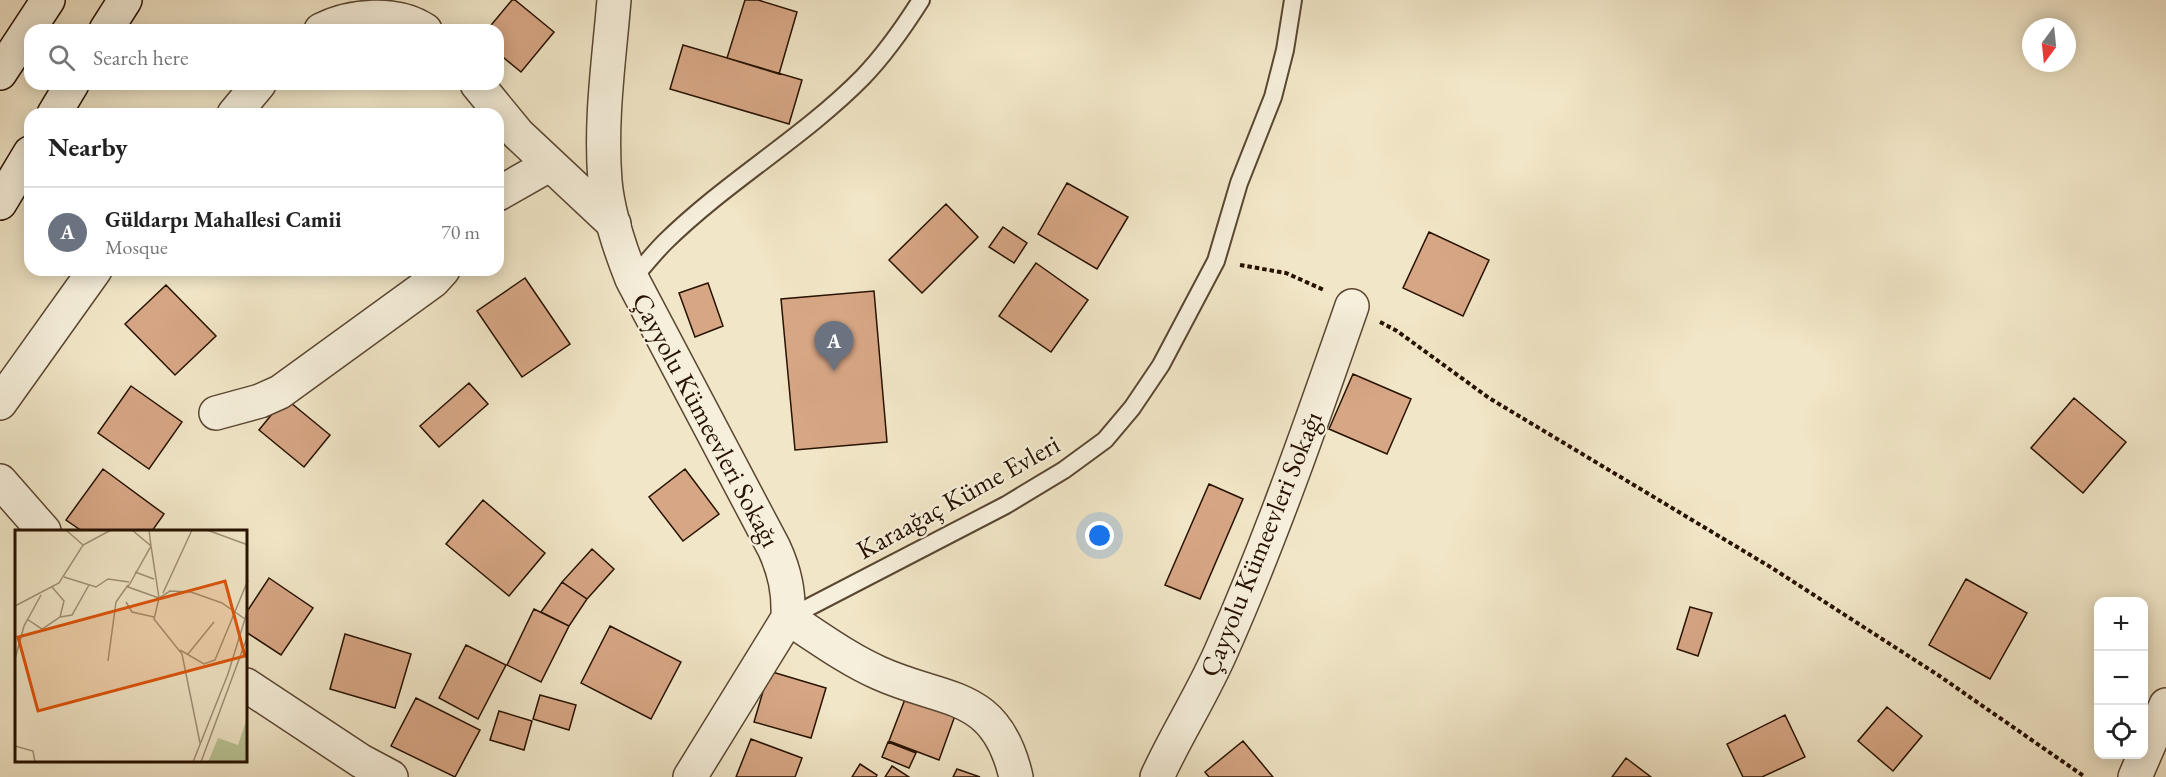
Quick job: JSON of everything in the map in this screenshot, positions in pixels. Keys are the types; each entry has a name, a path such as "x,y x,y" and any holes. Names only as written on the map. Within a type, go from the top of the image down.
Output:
{"street":[{"path":"32,24 48,0"},
{"path":"110,24 125,0"},
{"name":"Çayyolu Kümeevleri Sokağı","path":"614,0 603,124 605,183 614,224 632,279 774,548 787,586 788,618"},
{"path":"334,24 362,17 416,24"},
{"path":"0,73 24,36"},
{"path":"58,108 68,90"},
{"path":"239,108 254,90"},
{"name":"Çayyolu Kümeevleri Sokağı","path":"482,90 497,108"},
{"name":"Çayyolu Kümeevleri Sokağı","path":"504,117 549,165 614,224"},
{"path":"0,203 24,163"},
{"path":"504,191 549,165"},
{"path":"0,404 91,276"},
{"path":"216,413 260,401 280,392 437,276"},
{"name":"Çayyolu Kümeevleri Sokağı","path":"1157,777 1223,648 1294,472 1352,306"},
{"path":"0,481 43,530"},
{"path":"690,777 788,618 854,661 881,674 952,698 972,708 989,720 1002,735 1016,777"},
{"path":"248,687 361,761 391,777"},
{"path":"2135,777 2166,705"}],"lane":[{"path":"632,279 666,242 710,204 812,124 864,76 904,26 921,0"},
{"name":"Karaağaç Küme Evleri","path":"788,618 1006,505 1064,470 1105,440 1132,408 1161,365 1216,261 1239,183 1273,96 1285,50 1293,0"}],"path":[{"path":"1216,261 1286,273 1321,288 1397,332 1489,398 1772,568 1938,675 2085,777"}],"building":[{"path":"512,0 515,0 554,32 521,72 504,58 504,24 492,24"},
{"path":"745,0 758,0 797,12 779,74 727,58"},
{"path":"683,45 802,80 789,124 670,89"},
{"path":"1067,183 1128,217 1097,269 1038,234"},
{"path":"946,204 978,237 922,293 889,260"},
{"path":"1003,227 1027,243 1014,263 989,247"},
{"path":"1429,232 1489,260 1463,316 1403,288"},
{"path":"1036,263 1088,300 1051,352 999,316"},
{"path":"525,278 570,344 522,377 477,311"},
{"path":"708,283 723,326 695,337 679,293"},
{"path":"166,285 216,336 175,375 125,324"},
{"path":"874,291 887,442 795,450 781,299"},
{"path":"1353,374 1411,399 1387,454 1329,429"},
{"path":"469,383 488,404 439,447 420,426"},
{"path":"131,386 182,422 149,469 98,433"},
{"path":"285,398 330,435 304,467 259,430"},
{"path":"2074,398 2126,442 2083,493 2031,448"},
{"path":"103,469 164,514 153,530 81,530 66,520"},
{"path":"685,469 719,514 683,541 649,497"},
{"path":"1209,484 1243,499 1200,599 1165,585"},
{"path":"483,500 545,553 509,596 446,544"},
{"path":"592,549 614,569 587,599 562,582"},
{"path":"269,578 313,608 281,655 248,633 248,610"},
{"path":"1966,579 2027,613 1990,679 1929,645"},
{"path":"562,582 587,599 569,626 541,612"},
{"path":"1690,607 1712,613 1698,656 1677,649"},
{"path":"534,609 569,626 541,682 507,665"},
{"path":"610,626 681,662 651,719 581,683"},
{"path":"345,634 411,654 395,708 330,689"},
{"path":"466,645 506,665 478,719 439,698"},
{"path":"769,671 826,688 811,738 754,722"},
{"path":"907,694 956,713 939,760 889,741"},
{"path":"540,695 576,705 569,730 533,719"},
{"path":"416,698 480,730 455,777 391,746"},
{"path":"1887,707 1922,736 1893,771 1858,741"},
{"path":"499,711 532,721 524,750 490,740"},
{"path":"1785,715 1805,757 1762,777 1743,777 1727,744"},
{"path":"751,739 802,758 795,777 736,777"},
{"path":"1243,741 1273,777 1209,777 1205,772"},
{"path":"888,742 916,753 909,768 882,757"},
{"path":"1626,758 1651,777 1612,777"},
{"path":"860,764 877,775 876,777 852,777"},
{"path":"892,766 909,777 885,777"},
{"path":"957,769 980,777 953,777"}],"place":[{"name":"Güldarpı Mahallesi Camii","path":"834,371"}]}
